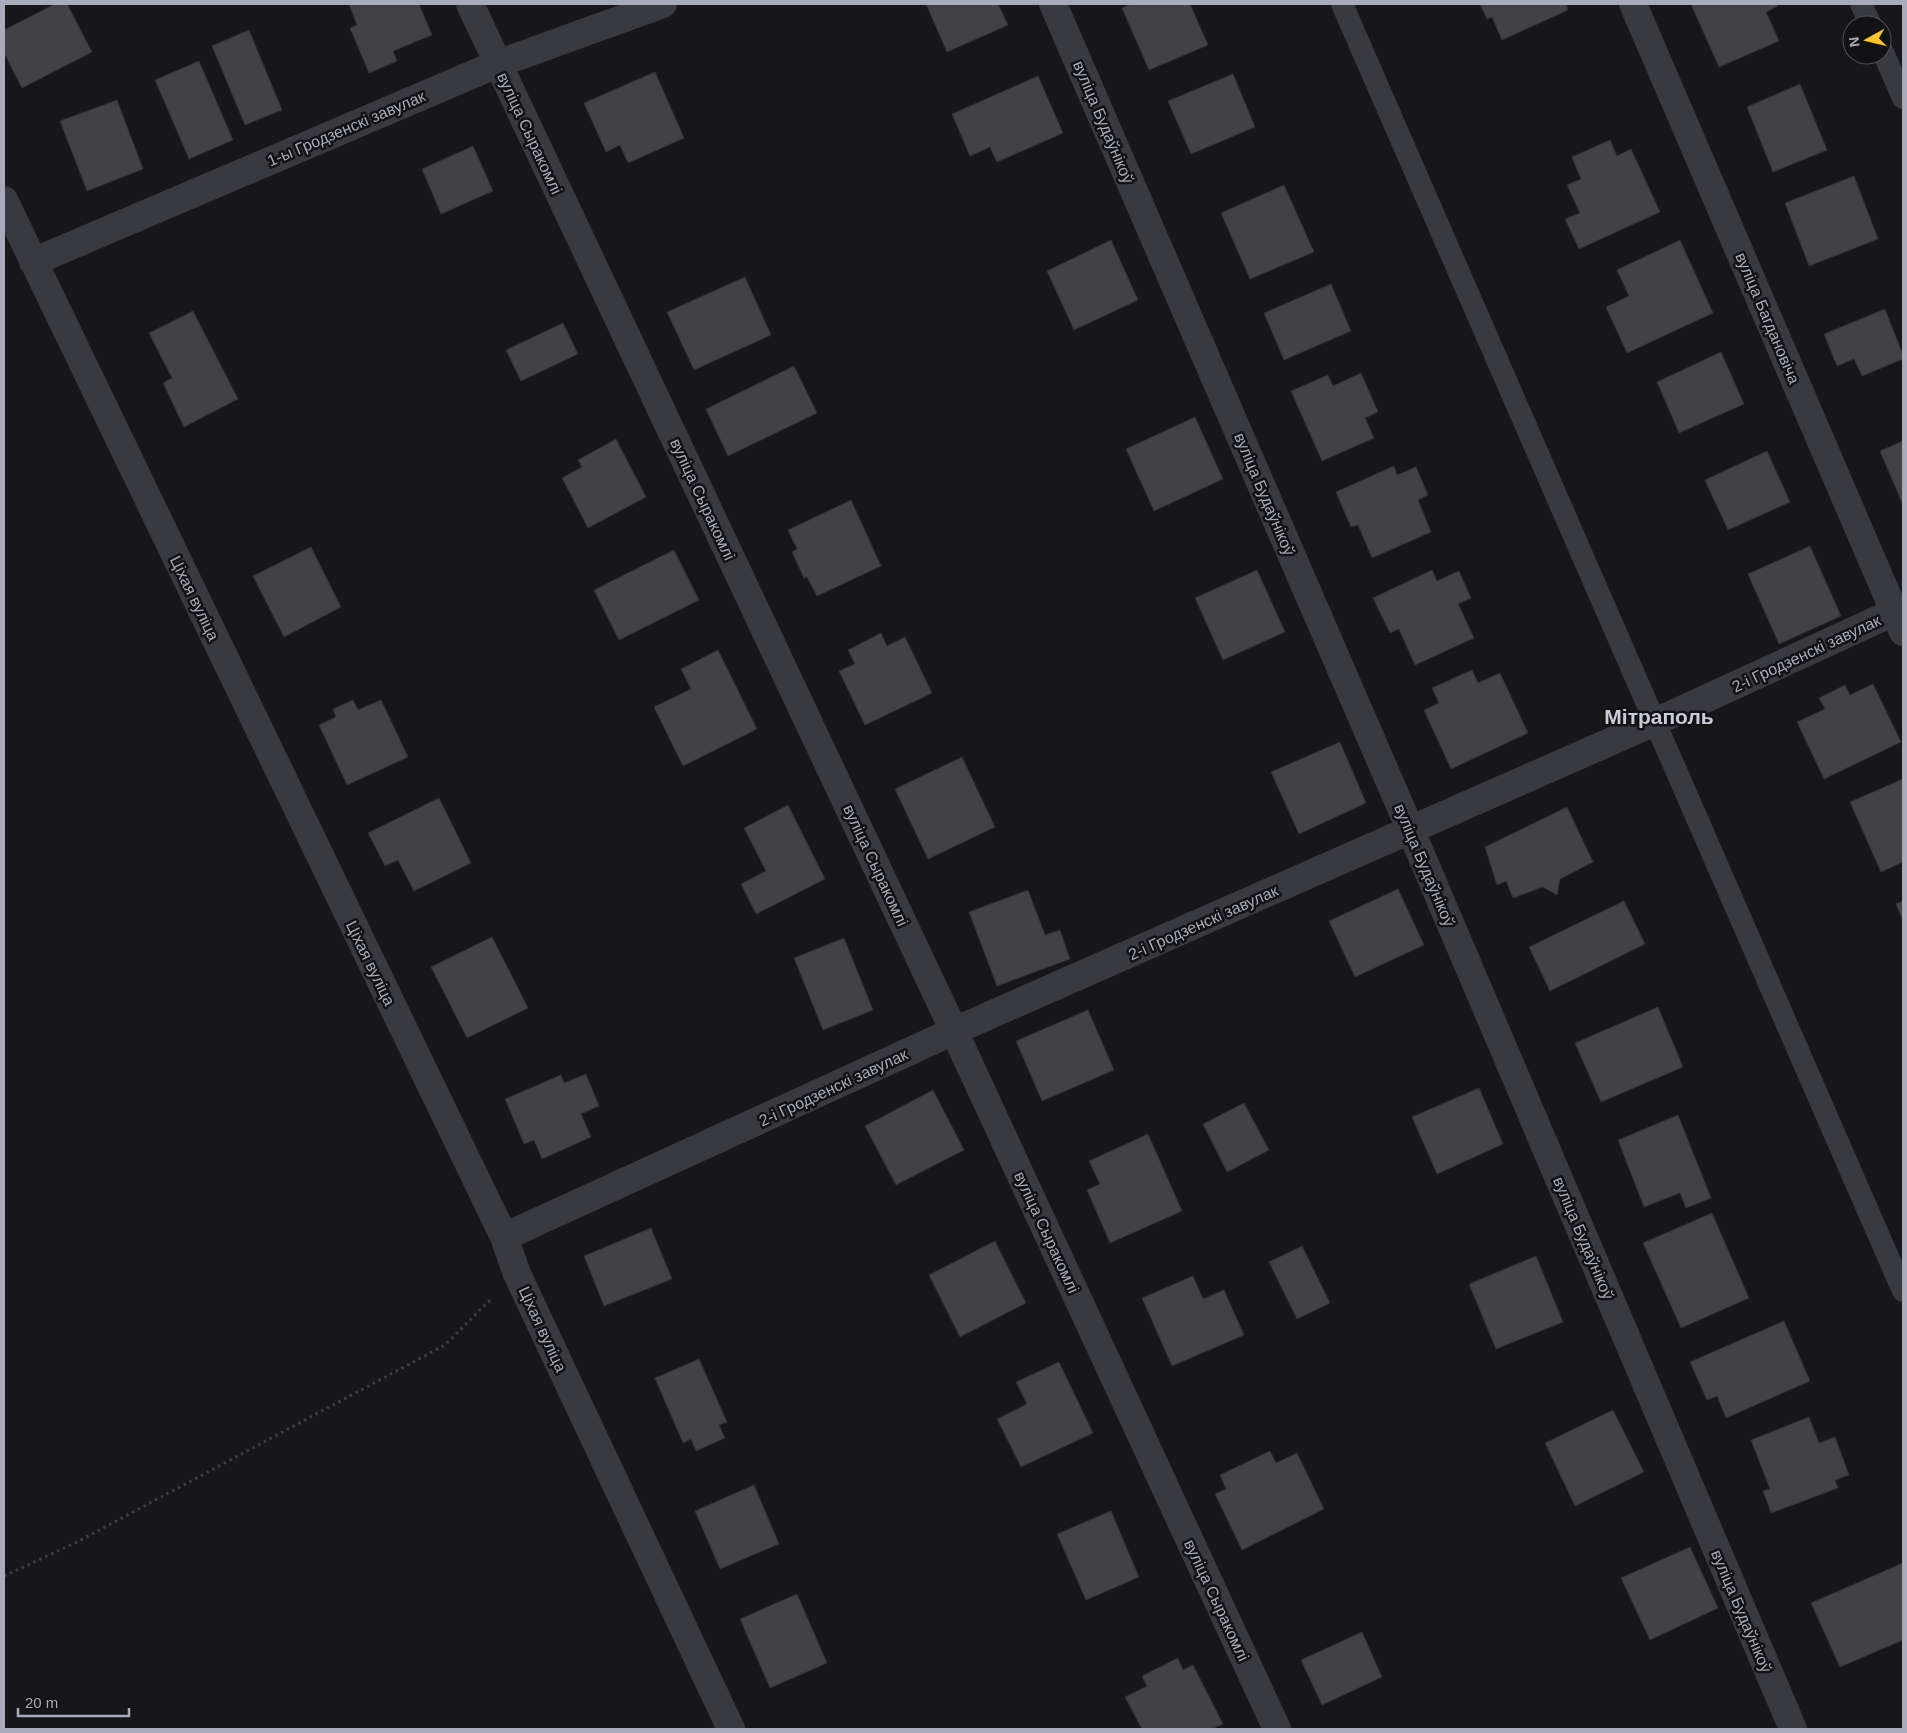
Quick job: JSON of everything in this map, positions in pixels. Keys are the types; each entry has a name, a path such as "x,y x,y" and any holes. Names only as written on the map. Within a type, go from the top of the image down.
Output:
{"street":[{"name":"вуліца Сыракомлі","path":"470,4 954,1031 1277,1729"},
{"name":"1-ы Гродзенскі завулак","path":"33,262 497,64 663,4"},
{"name":"вуліца Будаўнікоў","path":"1053,4 1411,831 1793,1729"},
{"name":"вуліца Багдановіча","path":"1633,4 1900,618"},
{"name":"Ціхая вуліца","path":"4,200 504,1237 517,1274 731,1729"},
{"name":"2-і Гродзенскі завулак","path":"504,1237 954,1031 1655,722 1900,618"}],"lane":[{"path":"1342,4 1903,1291"},
{"path":"1889,65 1903,98"}],"path":[{"path":"4,1576 77,1542 444,1345 517,1274"}],"building":[{"path":"55,4 67,4 92,52 22,88 4,53 4,30"},
{"path":"349,4 419,4 432,35 393,51 397,61 369,73 350,28 357,25"},
{"path":"926,4 998,4 1008,25 947,52"},
{"path":"1131,4 1190,4 1208,45 1149,70 1122,8"},
{"path":"1480,4 1566,4 1568,10 1502,40 1492,17 1487,19"},
{"path":"1691,4 1777,4 1778,6 1766,12 1779,41 1719,67"},
{"path":"249,30 282,110 245,125 212,46"},
{"path":"199,61 233,140 189,159 155,80"},
{"path":"655,72 684,138 628,163 620,145 606,152 584,103"},
{"path":"1233,74 1255,127 1191,154 1168,101"},
{"path":"1038,76 1063,133 997,162 990,147 970,156 952,114"},
{"path":"1800,84 1827,150 1773,172 1747,107"},
{"path":"117,100 143,169 87,191 60,121"},
{"path":"1610,140 1617,156 1631,149 1660,212 1579,249 1565,219 1580,213 1567,185 1581,179 1572,157"},
{"path":"473,146 493,191 441,214 422,169"},
{"path":"1854,176 1878,239 1809,266 1785,203"},
{"path":"1284,185 1314,252 1250,279 1221,213"},
{"path":"1111,240 1138,300 1074,330 1047,271"},
{"path":"1680,240 1713,313 1627,353 1606,307 1629,296 1617,270"},
{"path":"745,277 771,335 694,370 667,312"},
{"path":"1331,284 1351,331 1284,360 1264,313"},
{"path":"1885,309 1903,359 1862,376 1854,359 1837,366 1824,334"},
{"path":"193,311 238,399 184,427 163,383 172,378 149,333"},
{"path":"563,323 578,354 521,381 506,350"},
{"path":"1721,352 1744,404 1679,433 1657,382"},
{"path":"794,366 817,413 728,456 706,409"},
{"path":"1361,373 1378,412 1365,418 1374,438 1322,461 1291,391 1328,375 1333,386"},
{"path":"1195,417 1223,479 1154,511 1126,449"},
{"path":"616,439 646,497 588,528 562,478 582,467 578,460"},
{"path":"1903,441 1903,505 1880,451"},
{"path":"1767,451 1790,502 1728,530 1705,480"},
{"path":"1394,466 1397,475 1416,467 1428,495 1418,500 1431,532 1372,558 1358,525 1351,527 1336,492"},
{"path":"851,500 881,566 817,596 807,577 804,578 792,552 797,549 788,530"},
{"path":"1810,546 1841,616 1779,644 1748,574"},
{"path":"311,547 341,607 284,637 253,576"},
{"path":"674,550 699,600 619,640 594,590"},
{"path":"1257,570 1285,632 1223,660 1195,598"},
{"path":"1432,570 1437,581 1459,571 1471,598 1458,604 1474,638 1415,665 1399,629 1390,633 1373,598"},
{"path":"881,633 887,646 905,637 932,693 865,725 839,671 855,664 848,650"},
{"path":"718,650 757,729 683,766 654,707 691,689 681,669"},
{"path":"1472,670 1478,683 1500,673 1528,733 1451,769 1424,710 1439,703 1432,688"},
{"path":"1873,684 1901,742 1824,779 1797,722 1825,709 1819,698 1845,685 1850,695"},
{"path":"353,700 358,710 381,700 408,757 347,785 319,725 336,717 333,709"},
{"path":"1340,742 1366,803 1299,834 1271,772"},
{"path":"962,757 995,827 928,859 895,789"},
{"path":"1903,779 1903,862 1881,872 1850,802"},
{"path":"439,798 471,863 414,891 398,860 385,866 368,833"},
{"path":"788,805 825,879 756,914 741,884 766,871 744,828"},
{"path":"1567,807 1593,862 1560,879 1557,895 1543,887 1513,898 1506,881 1497,885 1485,847"},
{"path":"1398,889 1424,945 1355,977 1329,921"},
{"path":"1028,890 1045,935 1060,930 1070,959 997,986 969,912"},
{"path":"1624,901 1645,944 1550,991 1529,947"},
{"path":"1903,901 1903,921 1896,904"},
{"path":"492,937 528,1008 467,1038 431,967"},
{"path":"844,938 873,1010 823,1030 794,958"},
{"path":"1658,1007 1683,1067 1601,1102 1575,1043"},
{"path":"1088,1010 1114,1070 1042,1101 1016,1041"},
{"path":"586,1074 599,1106 581,1114 591,1137 542,1159 534,1140 524,1144 505,1099 561,1075 564,1083"},
{"path":"1479,1088 1503,1144 1437,1174 1412,1117"},
{"path":"933,1090 964,1150 896,1185 865,1126"},
{"path":"1244,1103 1269,1150 1227,1172 1203,1124"},
{"path":"1678,1115 1711,1198 1686,1208 1680,1193 1644,1207 1618,1140"},
{"path":"1148,1134 1182,1211 1110,1243 1087,1190 1100,1184 1089,1161"},
{"path":"1712,1213 1749,1298 1681,1328 1643,1243"},
{"path":"651,1228 672,1279 604,1306 584,1256"},
{"path":"995,1241 1026,1303 960,1337 929,1275"},
{"path":"1302,1246 1330,1303 1297,1319 1269,1262"},
{"path":"1536,1256 1563,1322 1496,1349 1469,1284"},
{"path":"1193,1276 1203,1299 1224,1290 1244,1335 1172,1366 1142,1298"},
{"path":"1784,1321 1810,1381 1726,1418 1717,1396 1707,1400 1690,1362"},
{"path":"699,1359 727,1422 719,1425 725,1438 696,1451 691,1439 683,1443 655,1378"},
{"path":"1059,1362 1093,1433 1021,1467 997,1419 1027,1404 1016,1382"},
{"path":"1613,1410 1644,1472 1575,1506 1545,1443"},
{"path":"1809,1417 1819,1443 1835,1437 1849,1475 1835,1480 1838,1488 1771,1513 1763,1491 1770,1489 1751,1440"},
{"path":"1270,1451 1276,1463 1297,1453 1324,1509 1242,1550 1215,1494 1226,1489 1220,1475"},
{"path":"754,1485 779,1544 720,1569 695,1511"},
{"path":"1111,1511 1139,1577 1086,1600 1057,1534"},
{"path":"1690,1547 1718,1608 1650,1640 1621,1578"},
{"path":"1903,1563 1903,1640 1840,1667 1811,1603"},
{"path":"797,1594 827,1663 770,1688 740,1619"},
{"path":"1362,1632 1382,1677 1322,1705 1301,1660"},
{"path":"1178,1658 1183,1670 1193,1665 1223,1724 1212,1729 1142,1729 1125,1697 1147,1686 1142,1676"}],"district":[{"name":"Мітраполь","path":"1659,717"}]}
